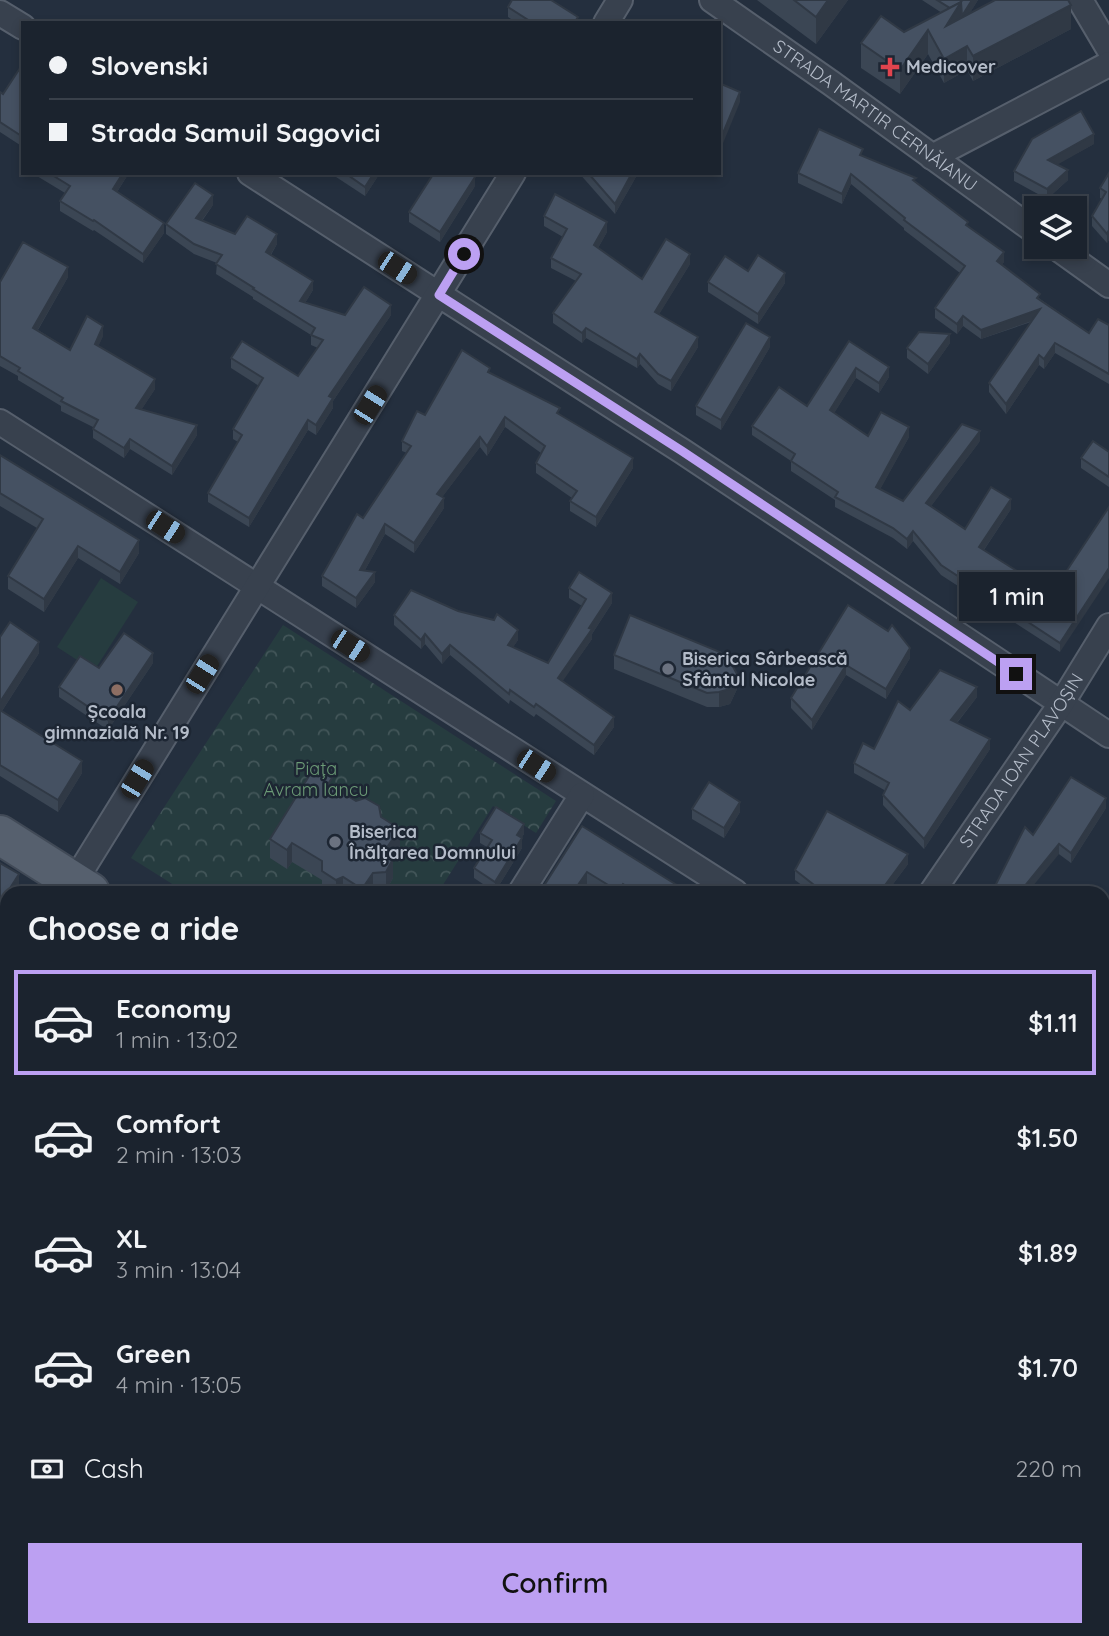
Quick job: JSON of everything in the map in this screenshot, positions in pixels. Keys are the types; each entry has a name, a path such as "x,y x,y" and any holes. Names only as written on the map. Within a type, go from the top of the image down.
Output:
{"main road":[{"path":"0,835 73,886"}],"street":[{"path":"607,21 620,0"},
{"name":"STRADA MARTIR CERNĂIANU","path":"712,0 1024,223"},
{"path":"1080,0 1109,49"},
{"path":"0,13 21,26"},
{"path":"932,157 1109,64"},
{"path":"253,175 682,451 1109,736"},
{"path":"79,886 257,586 512,175"},
{"path":"1073,259 1109,285"},
{"path":"0,422 726,886"},
{"name":"STRADA IOAN PLAVOȘIN","path":"936,886 1061,704 1109,626"},
{"path":"525,886 582,795"}],"green space":[{"path":"101,578 138,602 94,671 57,647"},
{"name":"Piața Avram Iancu","path":"283,625 556,801 536,833 493,806 442,886 175,886 131,858"}],"building":[{"path":"512,0 551,0 578,17 575,21 530,21 508,7"},
{"path":"794,0 828,0 816,17"},
{"path":"937,0 972,0 962,16 961,2 950,8"},
{"path":"995,0 1068,0 1071,5 973,56 967,46 944,59 928,30 900,70 861,43 881,16 904,32 961,2 946,26"},
{"path":"21,67 21,136 0,122 0,92 3,94"},
{"path":"721,84 740,92 721,138"},
{"path":"1081,111 1094,134 1048,160 1068,170 1047,189 1014,171 1032,139"},
{"path":"819,129 863,149 860,155 916,178 913,180 968,222 966,225 1004,252 997,261 1040,294 1037,298 1089,333 1098,319 1109,325 1109,374 1055,343 1044,359 1039,355 1006,404 989,383 1040,309 981,330 963,316 957,324 935,308 965,266 904,220 905,218 851,174 842,194 798,173"},
{"path":"1109,173 1107,234 1092,216 1106,192 1100,188"},
{"path":"52,175 122,175 113,189 164,223 143,254 94,220 60,201 70,186"},
{"path":"348,175 373,175 365,187"},
{"path":"433,175 475,177 440,232 409,212"},
{"path":"590,175 631,175 615,204"},
{"path":"195,183 213,195 196,218 235,234 247,216 277,234 266,252 313,281 300,301 345,315 364,287 391,305 329,396 333,398 316,425 308,420 249,518 208,493 242,435 233,429 263,378 231,358 242,341 298,376 323,340 311,335 315,328 216,264 222,255 194,244 166,224"},
{"path":"555,194 607,222 594,245 642,279 666,239 690,254 655,312 698,337 671,381 658,374 640,354 637,359 586,328 582,333 553,313 581,274 551,258 567,229 544,216"},
{"path":"23,242 68,267 33,328 70,350 87,316 103,326 95,344 155,379 136,408 197,425 172,466 130,439 124,448 93,429 98,420 61,401 63,398 18,371 20,368 0,356 0,282"},
{"path":"758,255 785,273 758,314 708,282 725,256 748,271"},
{"path":"746,323 770,337 721,420 696,406"},
{"path":"919,332 950,334 928,364 907,348"},
{"path":"849,341 889,367 879,383 856,368 830,410 868,436 881,412 909,427 876,487 903,501 962,424 980,431 926,503 965,529 991,487 1011,499 979,547 1052,593 1109,507 1109,568 1060,643 941,565 913,531 907,539 893,528 835,497 838,492 791,461 795,454 752,426 779,387 807,406"},
{"path":"462,350 490,368 488,372 560,408 557,413 633,458 596,517 570,501 577,491 536,463 545,446 505,417 487,446 480,437 437,494 444,498 414,543 385,524 360,570 375,572 356,598 322,576 357,514 363,518 411,446 402,441 417,411 425,415"},
{"path":"1093,441 1109,452 1109,477 1081,458"},
{"path":"0,455 139,540 120,572 78,546 44,599 8,576 43,519 0,493"},
{"path":"579,572 612,593 589,628 592,629 558,678 614,717 594,745 536,704 534,707 510,690 509,694 450,645 442,654 425,634 421,640 394,615 411,590 458,611 494,620 497,614 518,630 508,645 548,663 586,599 569,588"},
{"path":"848,605 888,631 892,625 910,648 886,689 846,665 812,720 791,698"},
{"name":"Biserica Sârbească Sfântul Nicolae","path":"630,615 720,652 737,674 730,689 707,693 614,655"},
{"path":"10,622 39,642 0,702 0,637"},
{"path":"124,633 153,653 108,720 59,687 80,656 99,668"},
{"path":"940,670 977,687 951,720 990,739 924,839 883,795 889,783 854,763 863,743 874,749 898,701 910,710"},
{"path":"0,710 82,761 58,800 0,765"},
{"name":"Biserica Înălțarea Domnului","path":"314,768 332,778 328,784 356,801 365,798 379,806 381,817 400,829 388,846 393,859 386,872 373,873 364,886 357,886 343,877 336,880 322,871 322,861 292,843 287,850 270,839"},
{"path":"1071,777 1106,798 1071,853 1059,844 1025,886 995,886 1025,827 1033,835"},
{"path":"709,782 740,802 724,828 692,809"},
{"path":"496,807 524,824 517,835 522,838 495,882 474,868 492,840 480,833"},
{"path":"827,811 908,854 884,886 815,886 795,870"},
{"path":"582,826 678,886 610,886 587,872 577,886 544,886"},
{"path":"0,863 19,874 11,886 0,886"}],"place":[{"name":"Medicover","path":"890,67"},
{"name":"Biserica Sârbească Sfântul Nicolae","path":"668,669"},
{"name":"Școala gimnazială Nr. 19","path":"117,690"},
{"name":"Biserica Înălțarea Domnului","path":"335,842"}],"route":[{"path":"464,254 439,295 682,451 1016,674"}]}
